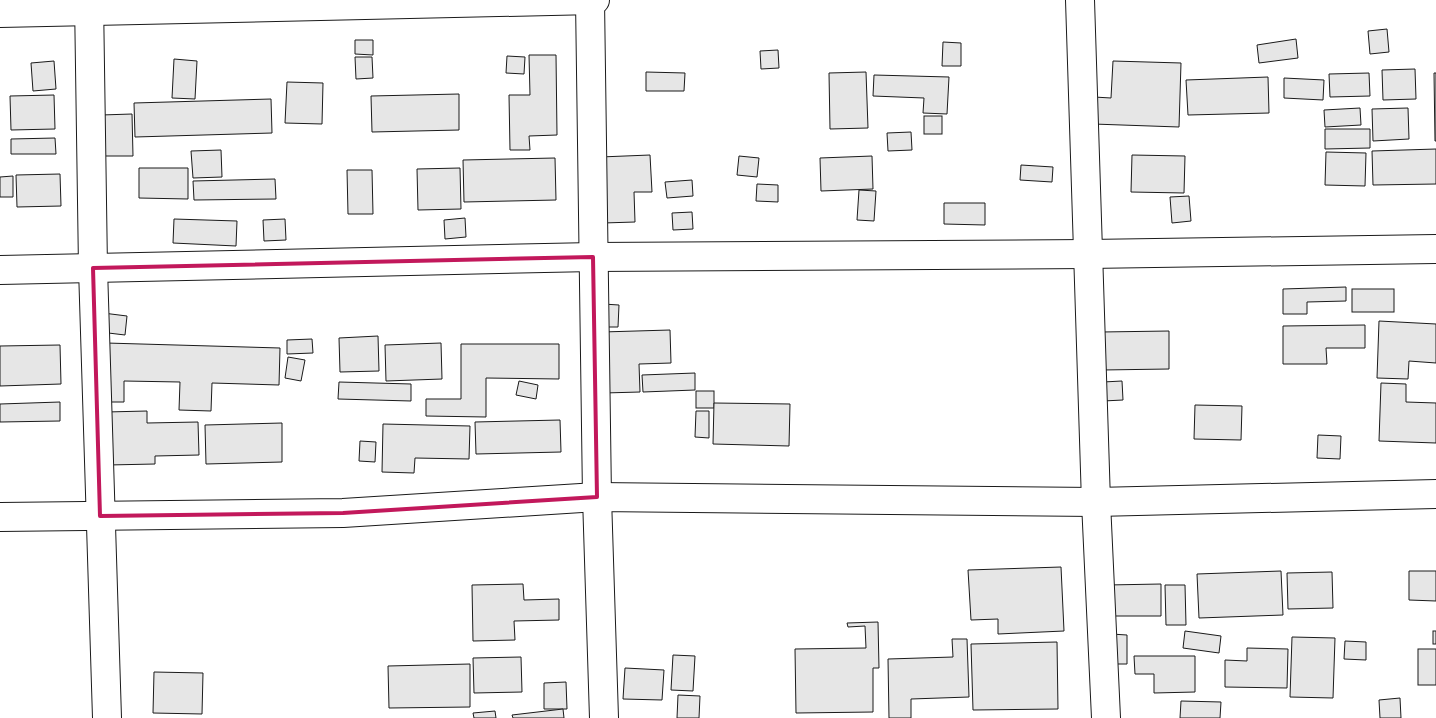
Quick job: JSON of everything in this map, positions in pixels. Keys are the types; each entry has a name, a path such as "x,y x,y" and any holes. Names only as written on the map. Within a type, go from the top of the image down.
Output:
{"street":[{"path":"590,0 597,497 604,718"},
{"path":"0,13 89,5 595,0"},
{"path":"1080,0 1096,502 1106,718"},
{"path":"89,5 93,268 107,718"},
{"path":"0,270 593,257 1088,254 1436,249"},
{"path":"0,517 343,513 597,497 1096,502 1436,494"}],"highlighted area":[{"path":"593,257 597,497 343,513 100,516 93,268"}],"building":[{"path":"1387,29 1389,52 1370,54 1368,31"},
{"path":"1296,39 1298,58 1259,63 1257,45"},
{"path":"355,40 373,40 373,55 355,54"},
{"path":"943,42 961,43 961,66 942,66"},
{"path":"778,50 779,68 761,69 760,51"},
{"path":"529,55 556,55 557,135 529,136 530,150 510,150 509,95 530,95"},
{"path":"507,56 525,57 524,74 506,73"},
{"path":"355,57 372,57 373,78 356,79"},
{"path":"174,59 197,61 195,99 172,98"},
{"path":"54,61 56,89 33,91 31,63"},
{"path":"1113,61 1181,63 1179,127 1093,124 1094,97 1111,98"},
{"path":"1415,69 1416,99 1383,100 1382,70"},
{"path":"646,72 685,73 684,91 646,91"},
{"path":"866,72 868,128 830,129 829,73"},
{"path":"1369,73 1370,96 1330,97 1329,74"},
{"path":"1434,73 1436,73 1436,141 1435,141"},
{"path":"874,75 949,77 947,114 923,113 924,98 873,96"},
{"path":"1268,77 1269,113 1188,115 1186,80"},
{"path":"1284,78 1324,80 1323,100 1284,98"},
{"path":"287,82 323,83 322,124 285,123"},
{"path":"459,94 459,130 372,132 371,96"},
{"path":"54,95 55,129 11,130 10,96"},
{"path":"271,99 272,133 135,137 134,103"},
{"path":"1360,108 1361,125 1325,127 1324,110"},
{"path":"1408,108 1409,139 1373,141 1372,109"},
{"path":"132,114 133,156 101,156 101,115"},
{"path":"924,116 942,116 942,134 924,134"},
{"path":"1325,129 1370,129 1370,148 1325,149"},
{"path":"911,132 912,150 888,151 887,133"},
{"path":"55,138 56,154 11,154 11,139"},
{"path":"1436,149 1436,184 1373,185 1372,151"},
{"path":"221,150 222,177 193,178 191,151"},
{"path":"1326,152 1366,153 1365,186 1325,185"},
{"path":"650,155 652,192 634,192 635,222 603,223 600,157"},
{"path":"1132,155 1185,156 1184,193 1131,192"},
{"path":"739,156 759,158 757,177 737,175"},
{"path":"872,156 873,189 821,191 820,158"},
{"path":"555,158 556,200 464,202 463,160"},
{"path":"1021,165 1053,167 1052,182 1020,180"},
{"path":"139,168 188,168 188,199 139,198"},
{"path":"460,168 461,209 418,210 417,169"},
{"path":"347,170 372,170 373,214 348,214"},
{"path":"60,174 61,206 17,207 16,175"},
{"path":"13,176 13,197 0,197 0,177"},
{"path":"275,179 276,199 194,200 193,181"},
{"path":"692,180 693,196 667,198 665,182"},
{"path":"757,184 778,185 778,202 756,201"},
{"path":"859,190 876,191 874,221 857,220"},
{"path":"1189,196 1191,221 1172,223 1170,197"},
{"path":"944,203 985,203 985,225 944,224"},
{"path":"692,212 693,229 673,230 672,213"},
{"path":"465,218 466,237 445,239 444,220"},
{"path":"174,219 237,221 236,246 173,243"},
{"path":"285,219 286,240 264,241 263,220"},
{"path":"1346,287 1346,301 1307,302 1307,314 1283,314 1283,289"},
{"path":"1352,289 1394,289 1394,312 1352,312"},
{"path":"603,304 619,305 618,327 603,327"},
{"path":"103,313 127,316 125,335 100,332"},
{"path":"1379,321 1436,324 1436,363 1409,361 1408,379 1377,378"},
{"path":"1365,325 1365,348 1326,348 1327,364 1283,364 1283,326"},
{"path":"670,330 671,363 639,364 640,392 604,393 602,332"},
{"path":"1169,331 1169,369 1102,370 1101,332"},
{"path":"378,336 379,371 340,372 339,338"},
{"path":"312,339 313,353 287,354 287,340"},
{"path":"106,343 280,348 279,385 212,383 211,411 179,410 180,382 124,381 124,402 104,402"},
{"path":"441,343 442,379 386,381 385,345"},
{"path":"461,344 559,344 559,379 486,378 486,417 426,416 426,399 461,399"},
{"path":"60,345 61,384 0,386 0,346"},
{"path":"288,357 305,360 301,381 285,378"},
{"path":"695,373 695,390 643,392 642,375"},
{"path":"519,381 538,385 536,399 516,395"},
{"path":"1122,381 1123,400 1103,401 1103,382"},
{"path":"339,382 411,384 411,401 338,399"},
{"path":"1381,383 1406,384 1406,402 1436,403 1436,443 1379,441"},
{"path":"696,391 714,391 714,408 696,408"},
{"path":"60,402 60,421 0,422 0,404"},
{"path":"714,403 790,404 789,446 713,444"},
{"path":"1195,405 1242,406 1241,440 1194,439"},
{"path":"147,411 147,423 198,422 199,455 155,456 155,464 108,465 106,412"},
{"path":"696,411 709,411 709,438 695,437"},
{"path":"560,420 561,452 476,454 475,422"},
{"path":"282,423 282,462 206,464 205,425"},
{"path":"383,424 470,426 469,459 415,458 414,473 382,472"},
{"path":"1318,435 1341,436 1340,459 1317,458"},
{"path":"360,441 376,442 375,462 359,461"},
{"path":"1061,567 1064,631 998,634 998,619 971,620 968,570"},
{"path":"1281,571 1283,615 1199,618 1197,574"},
{"path":"1409,571 1436,571 1436,601 1409,600"},
{"path":"1332,572 1333,608 1288,609 1287,573"},
{"path":"523,584 524,600 559,599 559,620 514,621 515,640 473,641 472,585"},
{"path":"1161,584 1161,616 1107,616 1107,585"},
{"path":"1165,585 1185,585 1186,625 1166,625"},
{"path":"878,622 879,668 873,668 873,712 796,713 795,649 866,648 865,626 848,627 847,623"},
{"path":"1185,631 1221,636 1219,653 1183,648"},
{"path":"1433,631 1436,631 1436,644 1433,644"},
{"path":"1111,634 1127,635 1127,664 1110,664"},
{"path":"1292,637 1335,638 1333,698 1290,697"},
{"path":"952,639 967,639 969,697 911,699 911,718 889,718 888,659 953,657"},
{"path":"1345,641 1366,642 1366,660 1344,659"},
{"path":"1057,642 1058,709 973,710 971,644"},
{"path":"1247,648 1288,649 1287,688 1225,687 1225,660 1247,661"},
{"path":"1418,649 1436,649 1436,685 1418,685"},
{"path":"673,655 695,656 693,691 671,690"},
{"path":"1134,656 1195,656 1195,692 1154,693 1154,674 1135,674"},
{"path":"521,657 522,692 474,693 473,658"},
{"path":"470,664 470,707 389,708 388,666"},
{"path":"625,668 664,670 662,700 623,699"},
{"path":"154,672 203,673 202,714 153,713"},
{"path":"566,682 567,709 544,709 544,683"},
{"path":"678,695 700,696 699,718 677,718"},
{"path":"1400,698 1401,718 1380,718 1379,700"},
{"path":"1181,701 1221,702 1220,718 1180,718"},
{"path":"563,709 564,718 513,718 512,715"},
{"path":"495,711 496,718 474,718 473,713"}]}
